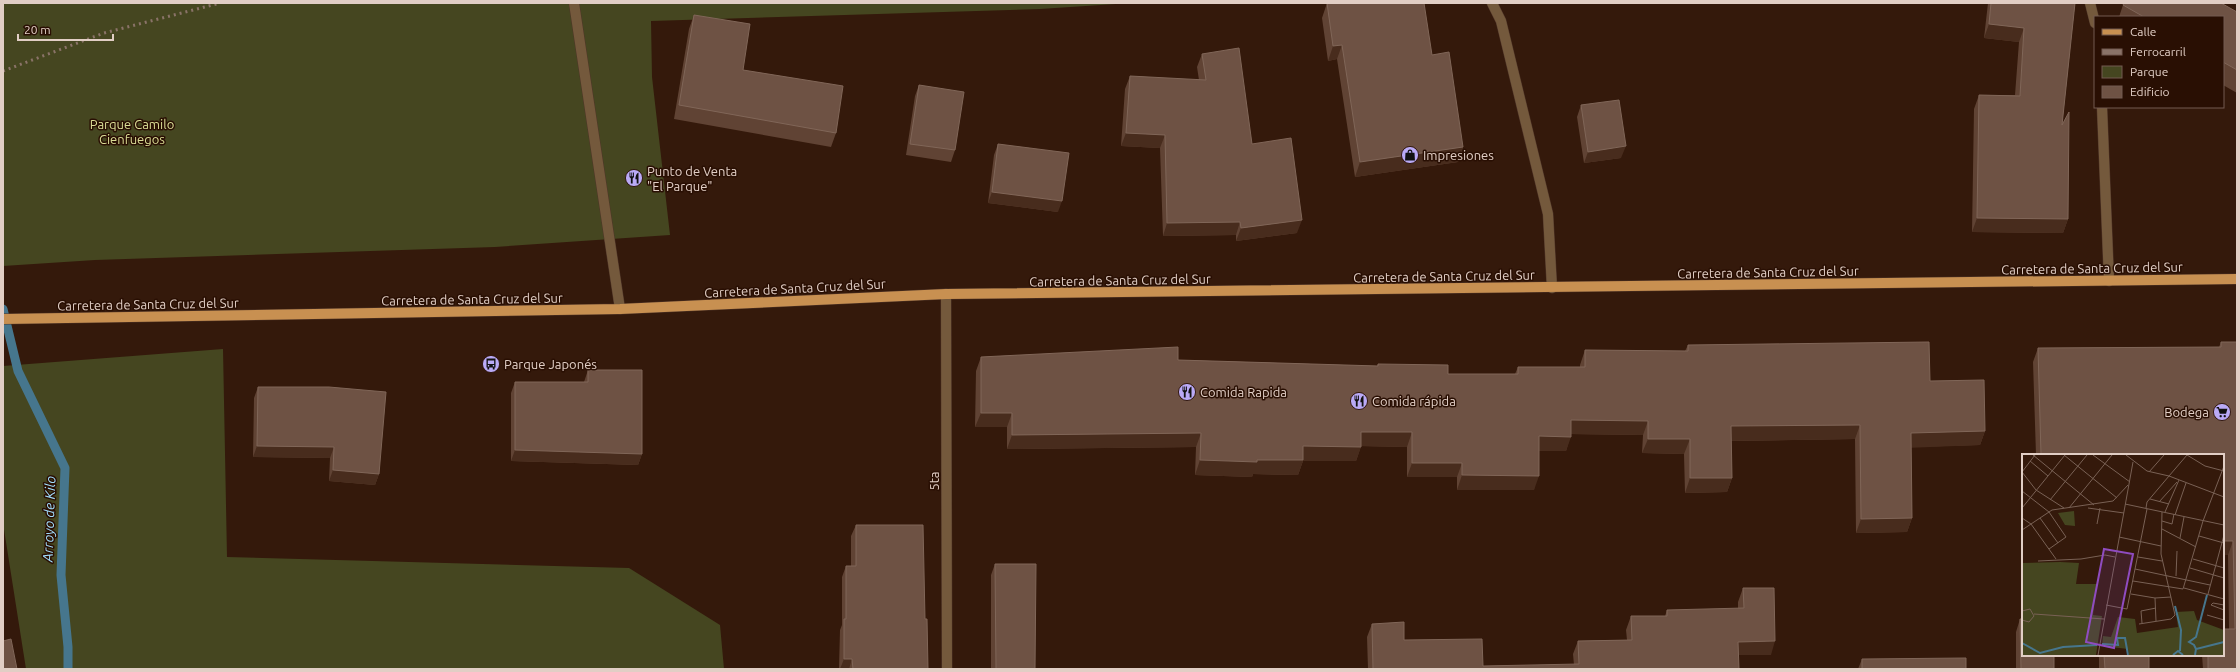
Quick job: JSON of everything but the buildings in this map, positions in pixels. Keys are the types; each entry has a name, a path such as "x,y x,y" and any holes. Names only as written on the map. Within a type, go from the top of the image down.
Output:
{"main road":[{"name":"Carretera de Santa Cruz del Sur","path":"3,319 620,309 946,294 2237,279"}],"street":[{"path":"574,3 620,309"},
{"path":"1492,3 1501,21 1548,214 1552,288"},
{"path":"2090,3 2094,19"},
{"path":"2102,108 2109,281"},
{"name":"5ta","path":"946,294 947,669"}],"green space":[{"name":"Parque Camilo Cienfuegos","path":"3,3 1131,3 1040,9 651,21 652,77 670,235 495,247 95,260 3,266"},
{"path":"223,349 227,557 629,568 720,625 724,669 26,669 3,523 3,366"}],"waterway":[{"name":"Arroyo de Kilo","path":"3,309 18,371 65,468 61,575 68,647 68,669"}],"railway":[{"path":"3,71 104,33 220,3"}],"place":[{"name":"Impresiones","path":"1410,155"},
{"name":"Punto de Venta \"El Parque\"","path":"634,178"},
{"name":"Parque Japonés","path":"491,364"},
{"name":"Comida Rapida","path":"1187,392"},
{"name":"Comida rápida","path":"1359,401"},
{"name":"Bodega","path":"2222,412"}]}
